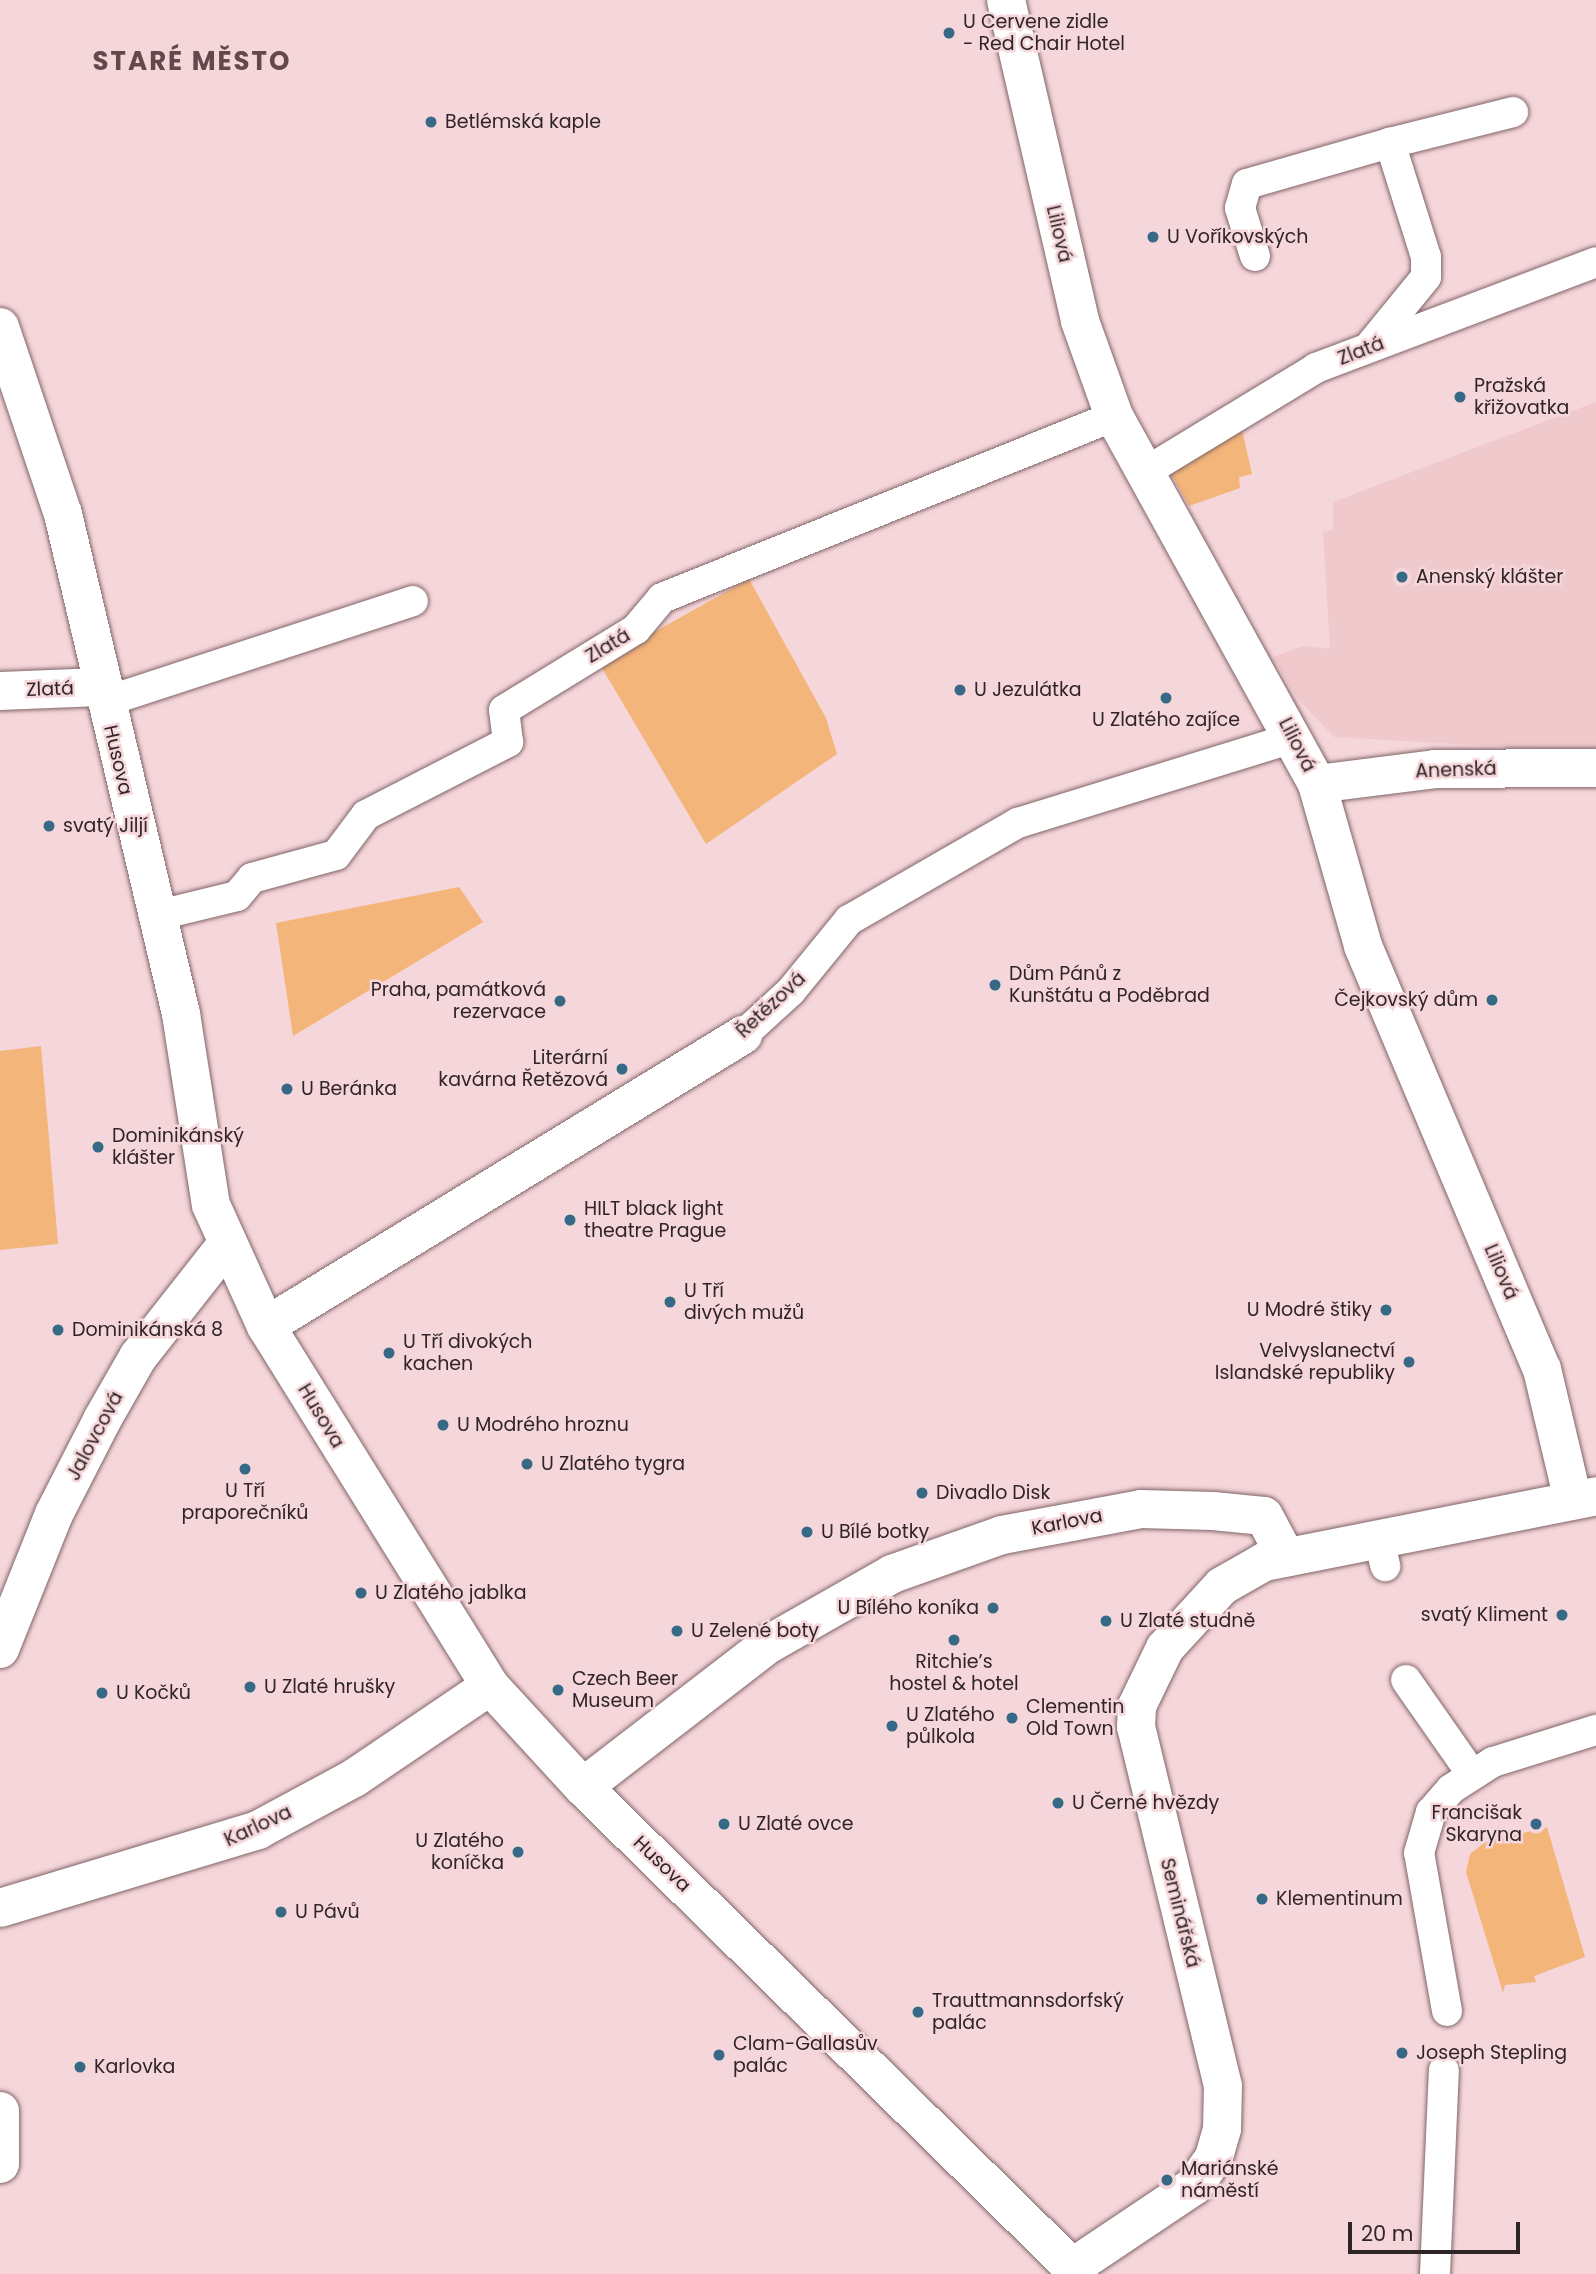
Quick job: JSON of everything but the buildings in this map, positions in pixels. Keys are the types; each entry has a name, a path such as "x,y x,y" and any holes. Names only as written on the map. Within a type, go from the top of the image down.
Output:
{"street":[{"name":"Liliová","path":"1006,0 1080,321 1114,416 1142,474 1295,737 1317,784 1363,946 1542,1369 1585,1498"},
{"name":"Husova","path":"0,327 63,514 102,694 181,1014 211,1205 266,1326 490,1686 583,1787 1076,2270"},
{"name":"Zlatá","path":"0,691 102,694"},
{"name":"Anenská","path":"1317,784 1435,769 1596,768"},
{"name":"Řetězová","path":"266,1326 743,1035"},
{"name":"Jalovcová","path":"0,1649 54,1514 138,1357 227,1244"},
{"path":"1286,1556 1382,1553 1585,1498"},
{"name":"Karlova","path":"583,1787 769,1644 891,1574 1002,1535 1141,1509 1213,1511 1264,1516 1286,1556"},
{"name":"Seminářská","path":"1076,2270 1194,2186 1214,2157 1222,2129 1223,2086 1140,1751 1137,1706 1165,1648 1213,1596 1245,1571 1286,1556"},
{"name":"Karlova","path":"0,1908 258,1830 354,1778 490,1686"},
{"path":"0,2111 0,2164"}],"lane":[{"path":"1255,256 1240,208 1247,184 1390,143 1513,112"},
{"path":"1368,347 1426,277 1426,257 1390,143"},
{"name":"Zlatá","path":"1142,474 1316,368 1596,262"},
{"name":"Zlatá","path":"155,916 237,896 252,878 337,855 366,815 508,742 504,709 636,629 662,598 1114,416"},
{"path":"102,694 413,601"},
{"name":"Řetězová","path":"743,1035 791,991 849,920 1018,823 1295,737"},
{"path":"1406,1680 1471,1773"},
{"path":"1447,2011 1419,1853 1431,1812 1471,1773 1515,1752 1596,1730"},
{"path":"1435,2274 1444,2070"}],"shaded area":[{"name":"Anenský klášter","path":"1596,402 1596,752 1334,737 1297,698 1273,657 1303,646 1330,649 1323,532 1333,530 1333,502"},
{"path":"1241,425 1252,474 1239,477 1240,488 1189,506 1170,472"},
{"path":"749,579 826,718 837,754 706,844 599,663"},
{"path":"459,887 483,922 293,1036 276,923"},
{"path":"41,1046 58,1244 0,1250 0,1051"},
{"path":"1547,1827 1585,1957 1534,1976 1536,1982 1505,1985 1503,1993 1466,1872 1470,1854 1484,1843"}],"place":[{"name":"U Cervene zidle - Red Chair Hotel","path":"949,33"},
{"name":"Betlémská kaple","path":"431,122"},
{"name":"U Voříkovských","path":"1153,237"},
{"name":"Pražská křižovatka","path":"1460,397"},
{"name":"Anenský klášter","path":"1402,577"},
{"name":"U Jezulátka","path":"960,690"},
{"name":"U Zlatého zajíce","path":"1166,698"},
{"name":"svatý Jiljí","path":"49,826"},
{"name":"Dům Pánů z Kunštátu a Poděbrad","path":"995,985"},
{"name":"Čejkovský dům","path":"1492,1000"},
{"name":"Praha, památková rezervace","path":"560,1001"},
{"name":"Literární kavárna Řetězová","path":"622,1069"},
{"name":"U Beránka","path":"287,1089"},
{"name":"Dominikánský klášter","path":"98,1147"},
{"name":"HILT black light theatre Prague","path":"570,1220"},
{"name":"U Tří divých mužů","path":"670,1302"},
{"name":"U Modré štiky","path":"1386,1310"},
{"name":"Dominikánská 8","path":"58,1330"},
{"name":"U Tří divokých kachen","path":"389,1353"},
{"name":"Velvyslanectví Islandské republiky","path":"1409,1362"},
{"name":"U Modrého hroznu","path":"443,1425"},
{"name":"U Zlatého tygra","path":"527,1464"},
{"name":"U Tří praporečníků","path":"245,1469"},
{"name":"Divadlo Disk","path":"922,1493"},
{"name":"U Bílé botky","path":"807,1532"},
{"name":"U Zlatého jablka","path":"361,1593"},
{"name":"U Bílého koníka","path":"993,1608"},
{"name":"svatý Kliment","path":"1562,1615"},
{"name":"U Zlaté studně","path":"1106,1621"},
{"name":"U Zelené boty","path":"677,1631"},
{"name":"Ritchie’s hostel & hotel","path":"954,1640"},
{"name":"U Zlaté hrušky","path":"250,1687"},
{"name":"Czech Beer Museum","path":"558,1690"},
{"name":"U Kočků","path":"102,1693"},
{"name":"Clementin Old Town","path":"1012,1718"},
{"name":"U Zlatého půlkola","path":"892,1726"},
{"name":"U Černé hvězdy","path":"1058,1803"},
{"name":"U Zlaté ovce","path":"724,1824"},
{"name":"Francišak Skaryna","path":"1536,1824"},
{"name":"U Zlatého koníčka","path":"518,1852"},
{"name":"Klementinum","path":"1262,1899"},
{"name":"U Pávů","path":"281,1912"},
{"name":"Trauttmannsdorfský palác","path":"918,2012"},
{"name":"Joseph Stepling","path":"1402,2053"},
{"name":"Clam-Gallasův palác","path":"719,2055"},
{"name":"Karlovka","path":"80,2067"},
{"name":"Mariánské náměstí","path":"1167,2180"}],"district":[{"name":"STARÉ MĚSTO","path":"192,62"}]}
